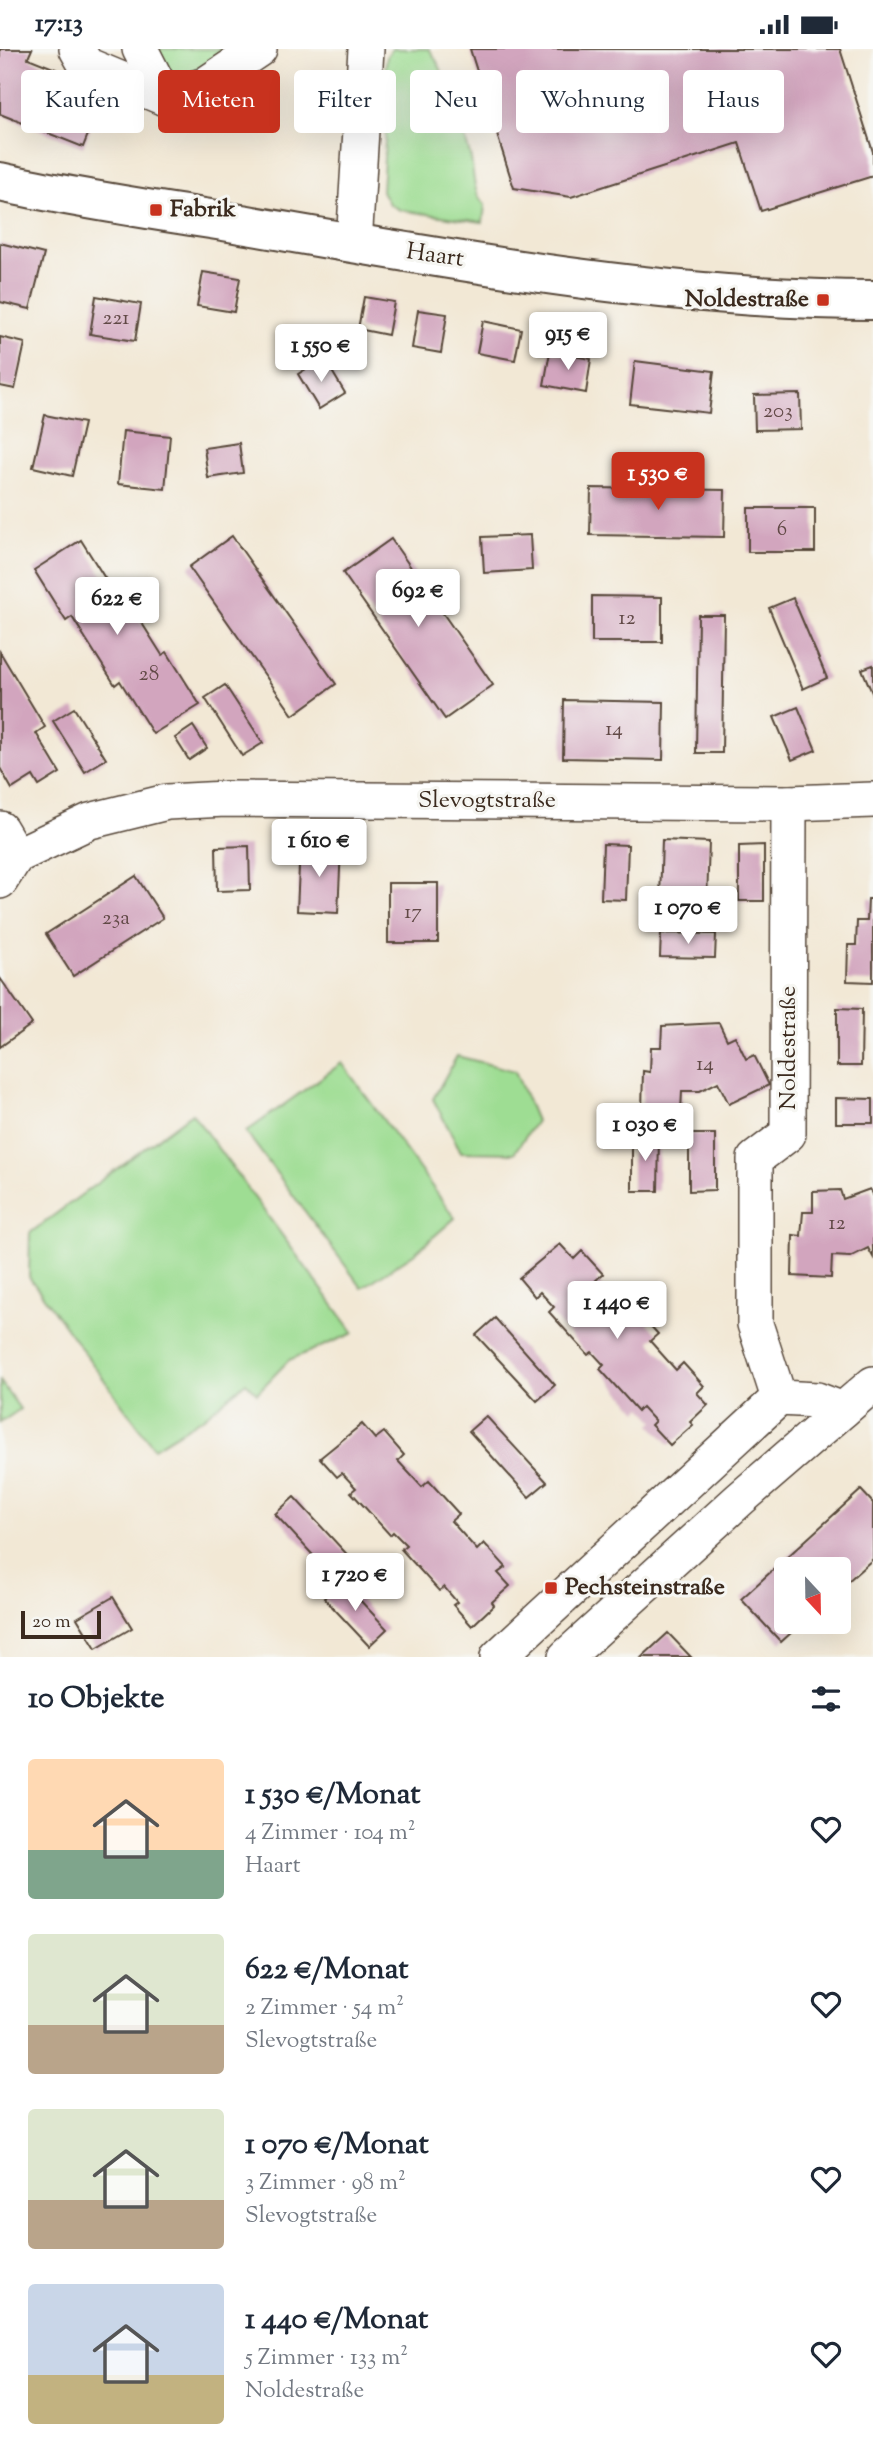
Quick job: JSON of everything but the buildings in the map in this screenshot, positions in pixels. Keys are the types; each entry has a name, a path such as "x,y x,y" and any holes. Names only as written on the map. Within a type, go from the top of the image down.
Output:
{"main road":[{"name":"Haart","path":"0,182 354,244 643,286 823,300 873,300"}],"street":[{"path":"77,49 86,65 158,95"},
{"path":"140,49 158,84"},
{"path":"228,70 259,49"},
{"path":"354,244 366,49"},
{"name":"Slevogtstraße","path":"5,855 90,821 167,802 225,799 789,803 873,800"},
{"name":"Noldestraße","path":"779,1398 755,1324 755,1159 789,1134 789,803"},
{"path":"566,1657 740,1499 873,1384"},
{"path":"498,1657 779,1398 817,1400 843,1410"}],"green space":[{"path":"154,49 230,49 197,70 165,70"},
{"path":"392,49 429,49 436,60 441,70 410,70 410,133 464,133 477,194 485,205 483,222 400,210 389,204 382,191 386,133 396,133 396,70 385,70 387,56"},
{"path":"457,1056 515,1071 536,1121 514,1153 461,1152 433,1099"},
{"path":"342,1063 455,1218 415,1253 362,1288 246,1132"},
{"path":"192,1113 354,1333 289,1360 257,1393 246,1382 204,1417 154,1448 29,1277 30,1233"},
{"path":"0,1381 20,1409 0,1423"}],"place":[{"name":"Fabrik","path":"156,210"},
{"name":"Noldestraße","path":"823,300"},
{"name":"Pechsteinstraße","path":"551,1588"}]}
